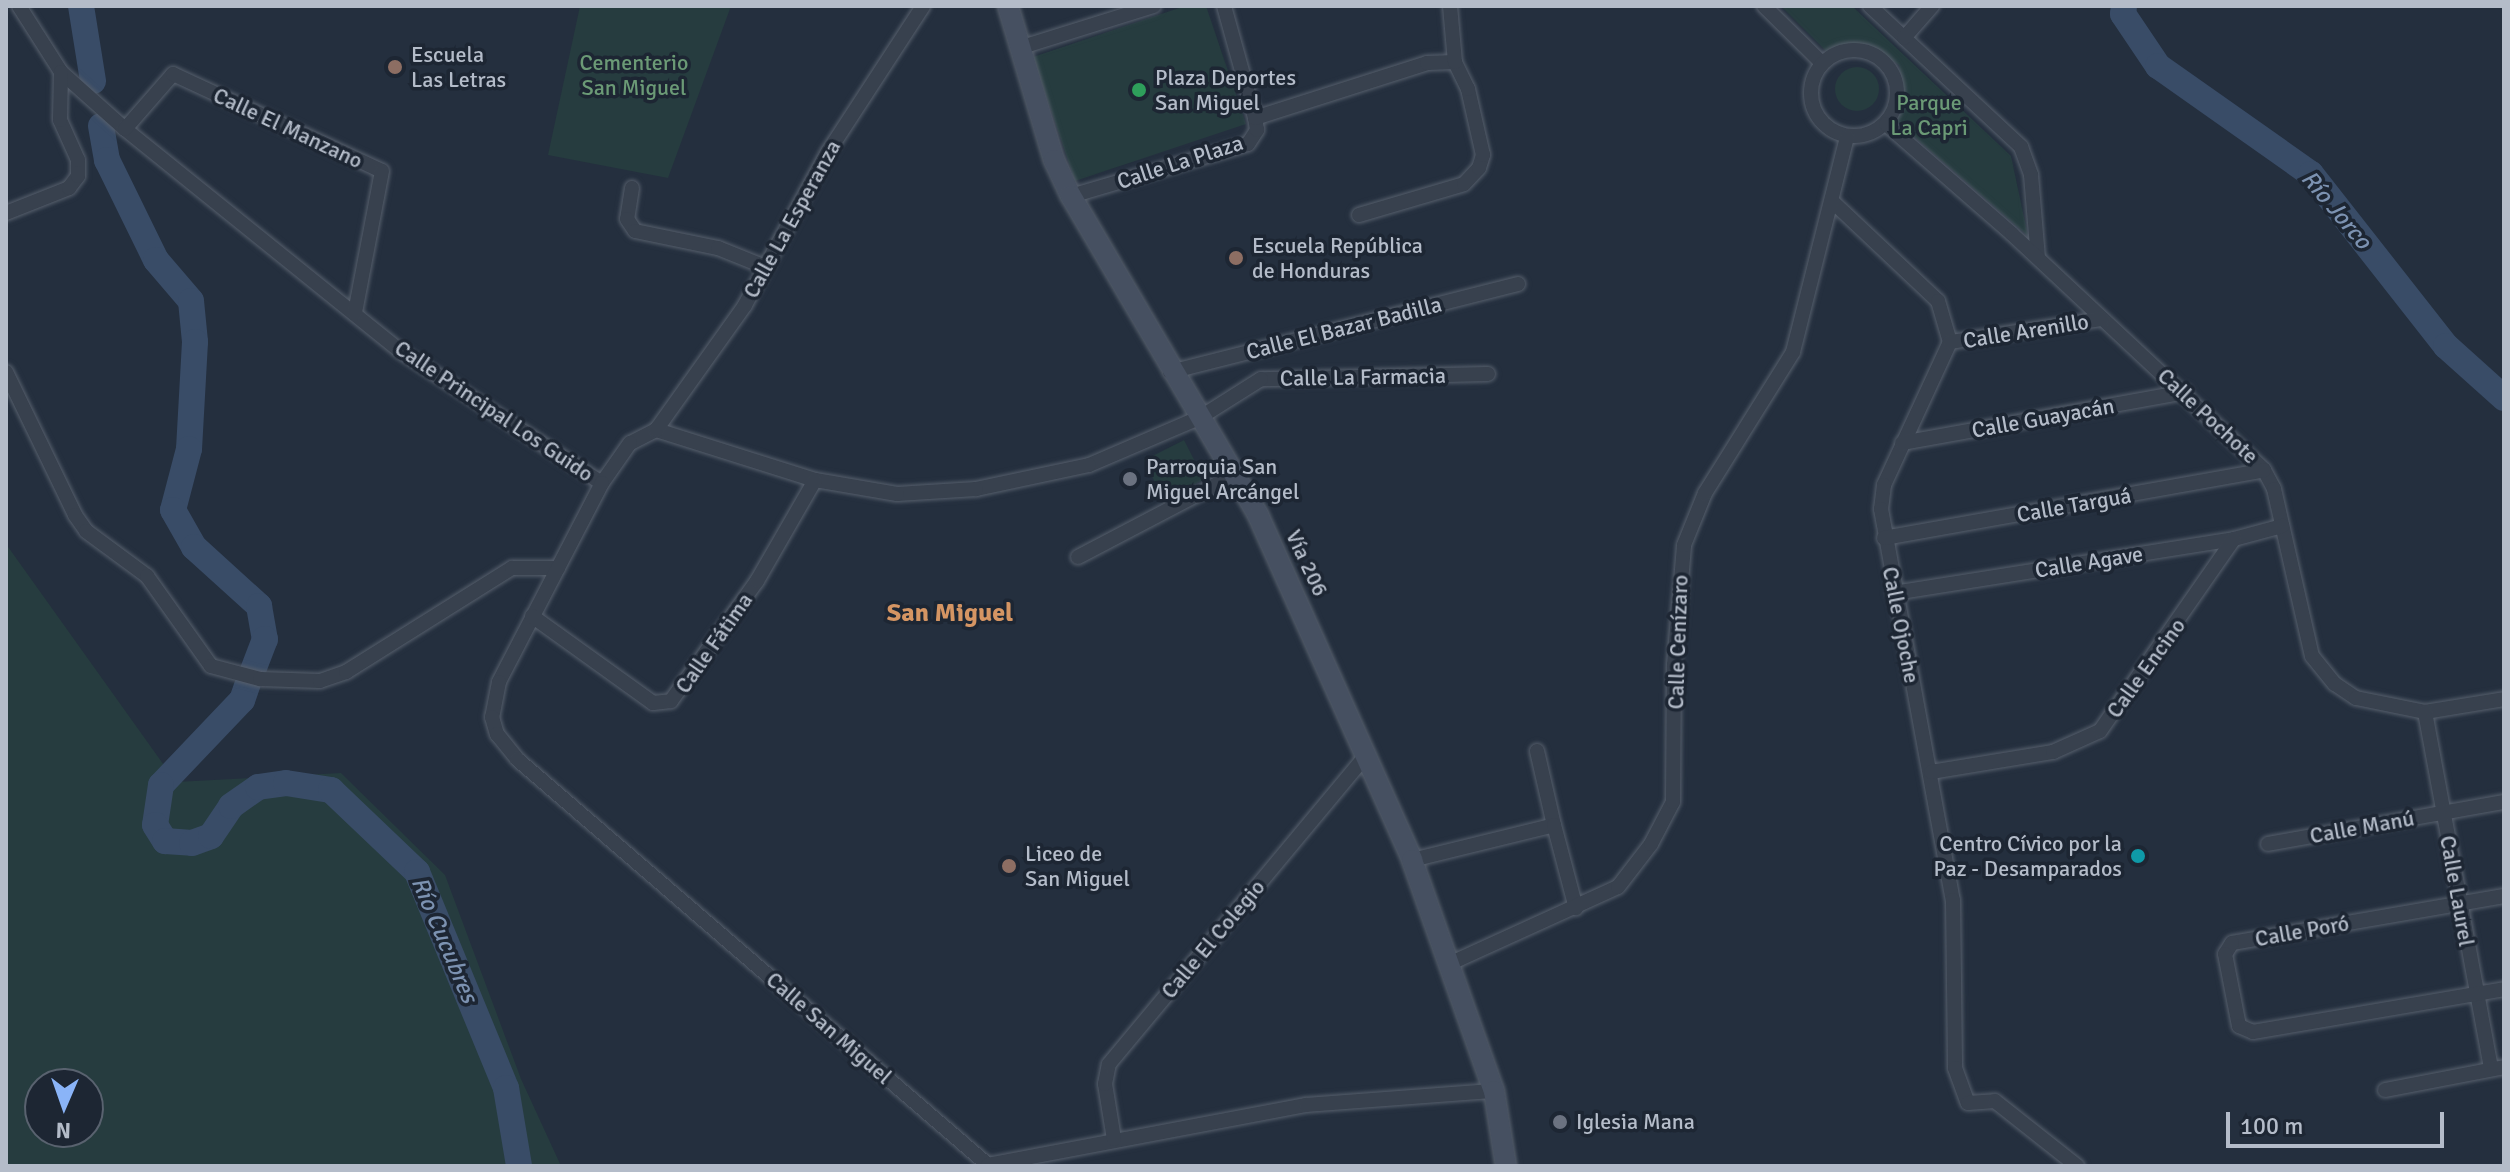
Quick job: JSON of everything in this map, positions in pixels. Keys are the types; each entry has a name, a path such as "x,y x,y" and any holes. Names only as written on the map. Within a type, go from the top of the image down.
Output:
{"main road":[{"name":"Vía 206","path":"1008,6 1054,160 1071,196 1170,372 1201,417 1234,475 1291,585 1412,860 1494,1091 1506,1166"}],"street":[{"name":"Calle Principal Los Guido","path":"19,6 61,72 125,129 400,351 602,483 630,443 656,430"},
{"name":"Calle La Esperanza","path":"656,430 765,267 828,152 923,6"},
{"path":"1022,47 1154,6"},
{"path":"1224,6 1255,118"},
{"path":"1359,215 1473,178 1483,155 1468,89 1455,62 1450,6"},
{"path":"1764,6 1822,63"},
{"path":"1870,6 2021,147 2031,175 2038,258"},
{"path":"1904,38 1932,6"},
{"path":"1857,50 1884,61 1898,85 1894,113 1886,124 1861,137 1847,137 1833,131 1813,109 1813,80 1822,63 1857,50"},
{"name":"Calle La Plaza","path":"1071,196 1248,144 1257,130 1255,118 1427,63 1455,62"},
{"path":"6,213 69,188 78,176 78,160 60,120 61,72"},
{"name":"Calle El Manzano","path":"125,129 173,74 382,171 355,313"},
{"name":"Calle Pochote","path":"1886,124 2185,392 2264,470 2282,526 2312,656 2335,684 2356,698 2425,712 2504,699"},
{"name":"Calle Cenízaro","path":"1451,963 1618,887 1651,844 1673,802 1677,780 1674,665 1684,545 1705,493 1793,352 1834,203 1847,137"},
{"path":"632,188 627,219 635,231 718,248 765,267"},
{"path":"1834,203 1938,301 1950,342"},
{"name":"Calle El Bazar Badilla","path":"1170,372 1518,284"},
{"name":"Calle Arenillo","path":"1950,342 2102,319"},
{"name":"Calle Ojoche","path":"1950,342 1884,485 1884,538 1953,900 1955,1068 1968,1103 1995,1101 2077,1166"},
{"path":"6,372 75,515 86,531 147,576 211,666 260,679 320,681 346,672 512,568 558,568"},
{"name":"Calle La Farmacia","path":"1201,417 1261,379 1488,374"},
{"name":"Calle Guayacán","path":"1902,443 2185,392"},
{"path":"656,430 815,480 897,494 1034,480 1089,465 1201,417"},
{"name":"Calle Targuá","path":"1884,538 2264,470"},
{"path":"1078,557 1234,475"},
{"name":"Calle Fátima","path":"532,616 653,703 671,701 757,581 815,480"},
{"name":"Calle San Miguel","path":"602,483 532,616 493,699 497,734 517,759 988,1166 1114,1139 1306,1105 1494,1091"},
{"name":"Calle Agave","path":"1894,593 2234,539 2282,526"},
{"name":"Calle Encino","path":"1931,772 2053,752 2100,731 2234,539"},
{"name":"Calle Laurel","path":"2385,1090 2497,1068 2476,993 2425,712"},
{"path":"1537,751 1576,908"},
{"name":"Calle El Colegio","path":"1114,1139 1105,1084 1109,1064 1365,757"},
{"name":"Calle Manú","path":"2268,844 2504,802"},
{"path":"1412,860 1554,825"},
{"path":"2460,904 2504,896"},
{"name":"Calle Poró","path":"2460,904 2232,943 2225,954 2239,1026 2253,1032 2476,993"},
{"path":"2476,993 2504,989"}],"green space":[{"name":"Cementerio San Miguel","path":"580,6 731,6 668,178 548,155"},
{"name":"Plaza Deportes San Miguel","path":"1185,6 1206,6 1246,124 1075,181 1033,57"},
{"name":"Parque La Capri","path":"1781,6 1852,6 2011,156 2028,236 1897,122 1904,102 1899,65 1867,44 1826,51"},
{"path":"1857,67 1873,73 1879,89 1873,105 1857,111 1841,105 1835,89 1841,73"},
{"path":"1184,440 1204,479 1164,500 1144,460"},
{"path":"6,544 176,782 341,773 445,875 521,1079 561,1166 6,1166"}],"waterway":[{"name":"Río Cucubres","path":"81,6 93,81"},
{"name":"Río Jorco","path":"2124,6 2123,14 2158,66 2311,174 2446,346 2504,398"},
{"name":"Río Cucubres","path":"101,126 107,160 156,260 191,301 195,342 189,449 173,510 194,547 259,606 265,639 253,670"},
{"name":"Río Cucubres","path":"248,683 242,700 161,785 155,825 165,841 192,843 211,836 231,806 258,787 286,783 331,790 417,872 506,1088 519,1166"}],"place":[{"name":"Escuela Las Letras","path":"395,67"},
{"name":"Plaza Deportes San Miguel","path":"1139,90"},
{"name":"Escuela República de Honduras","path":"1236,258"},
{"name":"Parroquia San Miguel Arcángel","path":"1130,479"},
{"name":"Centro Cívico por la Paz - Desamparados","path":"2138,856"},
{"name":"Liceo de San Miguel","path":"1009,866"},
{"name":"Iglesia Mana","path":"1560,1122"}],"district":[{"name":"San Miguel","path":"950,614"}]}
